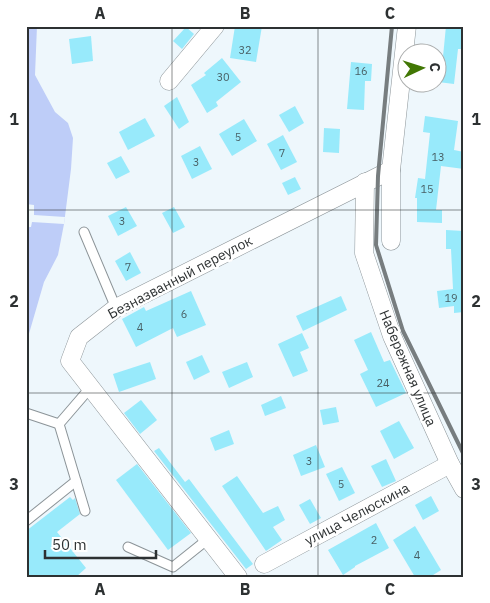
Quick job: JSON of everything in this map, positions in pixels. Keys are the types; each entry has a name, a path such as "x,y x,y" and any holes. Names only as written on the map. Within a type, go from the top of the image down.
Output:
{"street":[{"path":"169,81 215,26"},
{"path":"391,241 391,170 407,26"},
{"name":"Безназванный переулок","path":"238,577 70,361 79,337 116,308 391,170"},
{"name":"Набережная улица","path":"365,182 364,253 392,336 450,464 464,489"},
{"name":"улица Челюскина","path":"264,564 450,464"}],"lane":[{"path":"84,232 116,308"},
{"path":"58,424 90,388"},
{"path":"26,412 58,424"},
{"path":"58,424 85,511"},
{"path":"26,521 76,481"},
{"path":"128,547 173,567 208,539"}],"water":[{"path":"26,26 37,26 35,75 55,112 68,123 73,138 64,224 58,255 44,282 26,344"}],"pier":[{"path":"26,204 34,205 34,215 65,217 64,224 32,222 31,227 26,227"}],"building":[{"path":"235,26 262,26 256,62 230,58"},
{"path":"446,26 464,26 464,49 458,49 454,84 448,83 448,42 444,42"},
{"path":"186,27 194,34 182,49 173,41"},
{"path":"91,36 93,61 72,64 69,39"},
{"path":"222,58 241,82 216,102 218,106 207,113 191,85 206,75 204,73"},
{"path":"351,62 372,64 371,81 365,81 364,110 347,109"},
{"path":"177,97 189,122 179,129 164,106"},
{"path":"295,106 304,123 289,132 279,115"},
{"path":"425,116 458,121 454,150 464,152 464,169 441,166 436,210 442,210 442,223 417,222 417,198 415,198 418,178 425,179 430,133 423,132"},
{"path":"145,118 155,136 128,150 119,132"},
{"path":"244,119 257,141 232,156 219,134"},
{"path":"324,128 340,129 339,153 323,152"},
{"path":"283,135 297,162 281,170 267,144"},
{"path":"200,146 212,169 192,179 181,156"},
{"path":"121,156 130,172 116,179 107,163"},
{"path":"295,177 301,189 288,195 282,183"},
{"path":"126,207 137,226 118,236 108,216"},
{"path":"174,207 185,227 173,233 162,213"},
{"path":"446,230 464,231 464,312 454,313 454,306 439,308 437,291 453,289 451,249 446,249"},
{"path":"130,252 141,273 126,281 115,261"},
{"path":"191,291 206,325 177,337 173,328 136,347 122,319 144,307 146,311"},
{"path":"341,296 347,310 303,331 296,316"},
{"path":"371,332 384,362 390,360 406,393 376,407 360,374 368,370 354,340"},
{"path":"302,333 309,348 300,352 308,371 293,377 278,344"},
{"path":"202,355 210,372 194,380 186,362"},
{"path":"150,362 156,379 119,392 113,374"},
{"path":"247,362 253,377 229,388 222,372"},
{"path":"281,396 286,408 265,416 261,405"},
{"path":"141,400 157,420 140,434 124,413"},
{"path":"336,407 339,422 323,425 320,410"},
{"path":"399,421 414,448 394,459 380,431"},
{"path":"229,430 234,444 215,451 210,438"},
{"path":"316,445 325,467 301,476 293,455"},
{"path":"159,448 185,482 189,479 253,564 246,569 154,451"},
{"path":"386,459 396,481 382,487 371,466"},
{"path":"137,464 191,533 168,550 116,480"},
{"path":"342,467 355,493 339,501 326,474"},
{"path":"237,476 263,513 278,506 285,520 273,527 282,540 266,551 222,486"},
{"path":"431,496 439,511 423,520 415,505"},
{"path":"70,497 73,500 75,498 80,514 57,532 86,568 76,577 26,577 26,531"},
{"path":"310,499 321,518 310,524 299,505"},
{"path":"376,523 389,548 355,566 343,575 328,550"},
{"path":"415,526 441,570 430,577 415,577 393,540"}],"railway":[{"path":"392,26 378,176 376,245 403,331 464,455"}]}
